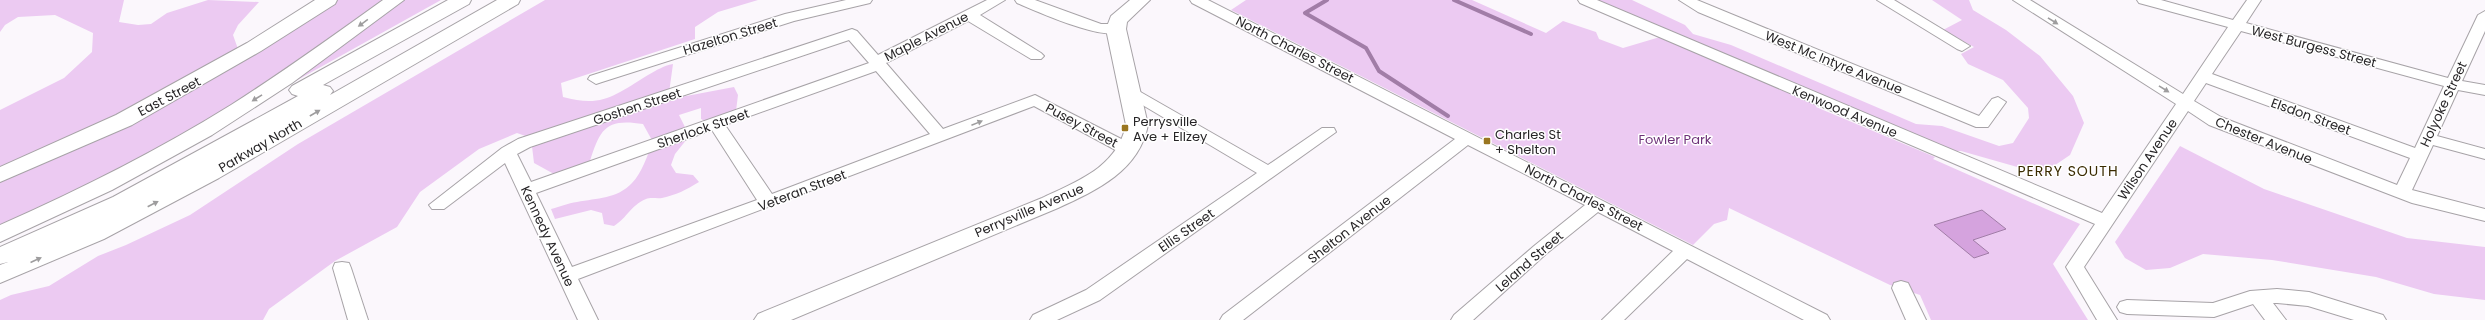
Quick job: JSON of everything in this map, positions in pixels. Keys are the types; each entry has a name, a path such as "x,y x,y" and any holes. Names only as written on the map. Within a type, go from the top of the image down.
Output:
{"main road":[{"name":"East Street","path":"0,175 138,112 254,47 328,0"},
{"path":"0,234 140,167 216,123 269,90 395,0"},
{"path":"0,241 50,220 178,157 462,0"},
{"path":"0,256 121,202 237,140 484,0"},
{"name":"Parkway North","path":"0,275 96,233 211,174 511,0"},
{"path":"1116,29 1118,20 1141,0"},
{"name":"Perrysville Avenue","path":"767,320 1057,200 1099,179 1120,162 1134,140 1137,125 1116,29"}],"street":[{"name":"Hazelton Street","path":"596,79 790,17 865,0"},
{"name":"Maple Avenue","path":"877,64 998,0"},
{"path":"1022,0 1099,29 1116,29"},
{"name":"North Charles Street","path":"1197,0 1468,137 1820,320"},
{"name":"Kenwood Avenue","path":"1585,0 2105,221"},
{"name":"West Mc Intyre Avenue","path":"1686,0 1703,9 1982,123 1998,102"},
{"path":"1884,0 1962,46"},
{"name":"Chester Avenue","path":"2020,0 2215,121 2418,199 2485,215"},
{"name":"West Burgess Street","path":"2144,0 2453,84 2485,90"},
{"name":"Wilson Avenue","path":"2107,320 2075,267 2254,0"},
{"path":"968,15 1036,56"},
{"name":"Holyoke Street","path":"2402,193 2453,84 2480,36 2485,15"},
{"name":"Goshen Street","path":"438,205 508,152 524,143 852,34 877,64"},
{"path":"877,64 941,137"},
{"name":"Sherlock Street","path":"526,190 716,124 877,64"},
{"name":"Elsdon Street","path":"2202,76 2419,155"},
{"path":"1130,91 1270,173"},
{"name":"Veteran Street","path":"568,276 941,137 1035,100"},
{"name":"Pusey Street","path":"1035,100 1129,150"},
{"path":"716,124 768,202"},
{"name":"Ellis Street","path":"1040,320 1093,295 1328,132"},
{"name":"Shelton Avenue","path":"1230,320 1468,137"},
{"path":"2427,138 2485,154"},
{"name":"Kennedy Avenue","path":"508,152 588,320"},
{"name":"Leland Street","path":"1461,320 1540,250 1597,204"},
{"path":"1612,320 1685,250"},
{"path":"342,268 358,320"},
{"path":"1901,288 1916,320"},
{"path":"2127,307 2214,310 2258,297 2277,296 2309,299 2376,320"},
{"path":"2258,297 2276,320"}],"green space":[{"path":"0,0 124,0 119,22 138,25 151,24 167,13 208,0 259,2 238,25 233,35 238,49 82,133 0,168 0,110 64,78 92,52 93,33 55,15 18,17 5,25 0,32"},
{"path":"328,0 395,0 269,90 0,234 0,175 45,156"},
{"path":"403,0 441,0 292,83"},
{"path":"545,0 758,0 718,12 695,27 695,39 561,83 563,97 589,101 599,100 617,94 657,70 673,64 669,93 681,97 734,87 738,95 736,111 707,122 701,119 701,108 679,115 685,127 687,139 675,154 671,165 676,173 693,175 699,182 672,195 662,198 646,199 636,205 619,223 614,226 604,224 602,213 591,210 555,219 551,209 606,197 626,188 636,179 639,174 653,142 643,124 621,123 613,125 606,128 601,134 590,161 554,174 534,163 531,138 517,133 479,149 420,192 397,227 335,261 269,309 263,320 0,320 0,300 11,295 49,286 98,256 126,245 190,215 298,144"},
{"name":"Fowler Park","path":"1246,0 1472,0 1546,33 1563,21 1596,32 1599,39 1623,48 1660,37 1594,0 1632,0 1685,25 1693,34 1731,45 1916,124 1942,126 1999,146 2013,143 2029,118 2028,108 2003,80 1968,64 1961,54 1974,47 1943,30 1962,20 1932,0 1969,0 1973,10 2006,30 2040,56 2073,96 2084,123 2070,155 2042,174 1961,151 1946,151 1821,97 1816,107 1935,157 1933,159 2080,224 2053,264 2088,320 1931,320 1920,295 1890,285 1729,208 1727,220 1714,224 1693,245 1231,10"},
{"path":"2180,146 2264,189 2407,238 2485,247 2485,300 2434,294 2376,277 2272,260 2203,254 2170,268 2146,270 2125,258 2115,242"}],"shaded area":[{"path":"1982,210 2006,229 1973,240 1989,253 1974,258 1934,225"}],"waterway":[{"path":"1327,0 1305,13 1366,48 1379,71 1448,116"},
{"path":"1454,0 1531,34"}],"place":[{"name":"Perrysville Ave + Ellzey","path":"1125,128"},
{"name":"Charles St + Shelton","path":"1487,141"}],"district":[{"name":"PERRY SOUTH","path":"2068,171"}]}
